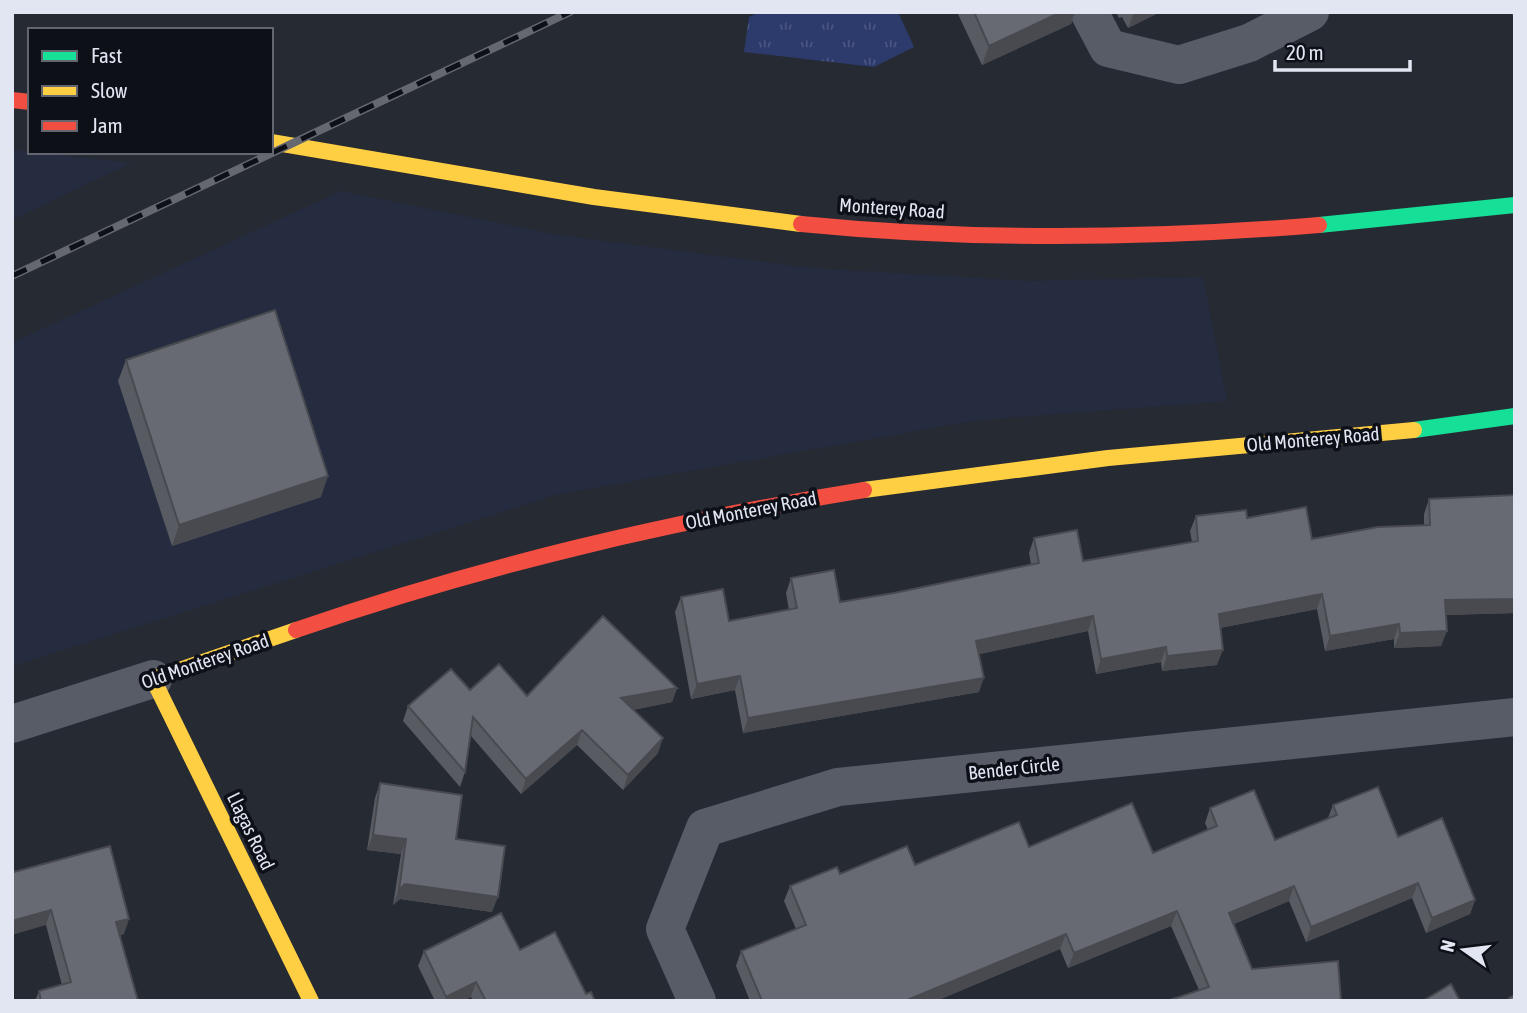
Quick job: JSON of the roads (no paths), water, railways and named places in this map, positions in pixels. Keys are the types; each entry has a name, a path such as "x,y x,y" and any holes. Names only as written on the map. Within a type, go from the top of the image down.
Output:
{"street":[{"path":"1088,12 1108,48 1179,65 1249,43 1310,12"},
{"name":"Monterey Road","path":"273,142 656,206 917,233 1049,236 1182,234 1323,226 1515,205"},
{"name":"Old Monterey Road","path":"12,724 419,588 582,544 758,508 953,476 1108,458 1434,428 1515,416"},
{"name":"Llagas Road","path":"153,679 311,1001"},
{"name":"Bender Circle","path":"697,1001 665,929 705,828 838,786 1515,717"}],"railway":[{"path":"273,153 570,12"},
{"path":"12,276 270,154"}]}
